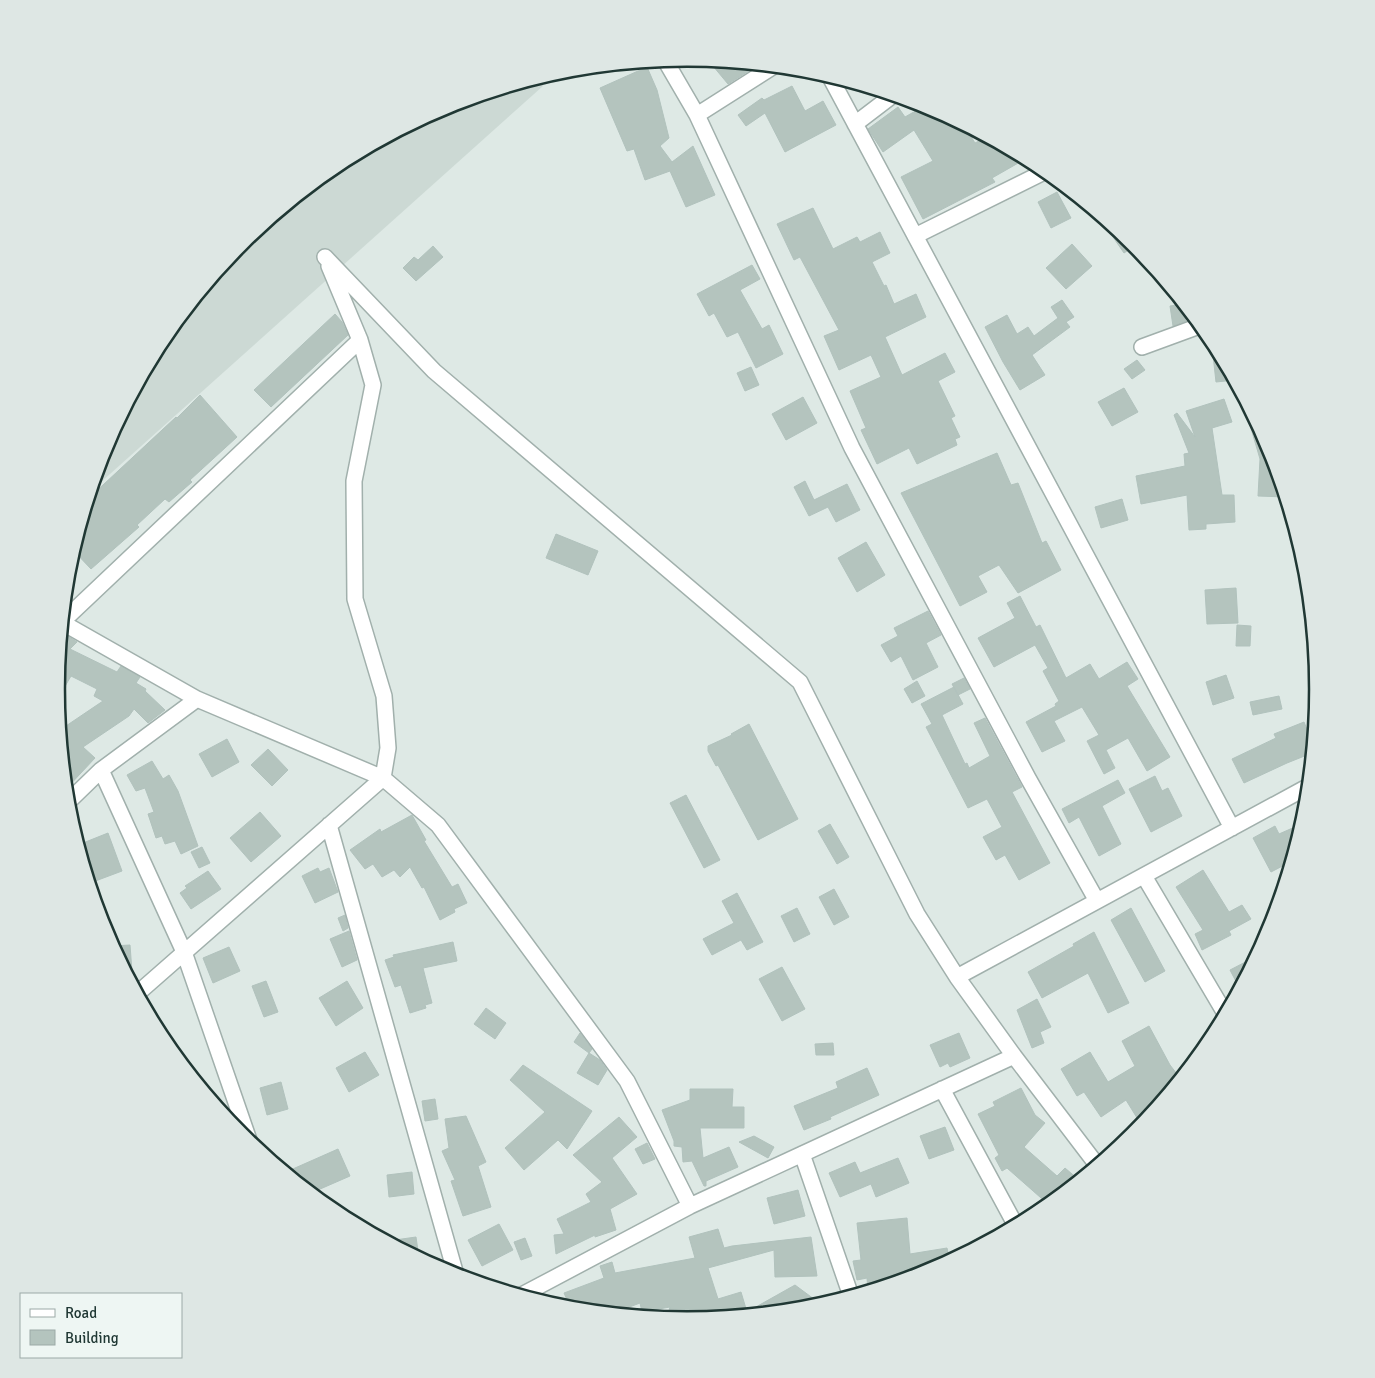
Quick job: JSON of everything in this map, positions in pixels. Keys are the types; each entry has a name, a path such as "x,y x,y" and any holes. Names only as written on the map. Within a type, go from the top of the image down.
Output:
{"street":[{"path":"669,67 697,114 852,448 1028,778 1097,901"},
{"path":"697,114 765,72"},
{"path":"833,84 1232,828"},
{"path":"855,124 887,100"},
{"path":"915,236 1038,175"},
{"path":"142,989 383,778 388,748 384,696 355,598 354,481 373,385 360,340 325,257 434,371 800,682 917,914 957,977 1094,1161"},
{"path":"1142,347 1194,328"},
{"path":"69,616 360,340"},
{"path":"68,625 197,698 383,778 438,825 628,1081 690,1206"},
{"path":"75,796 101,770 197,698"},
{"path":"101,770 184,952 244,1126"},
{"path":"957,977 1301,790"},
{"path":"329,825 453,1266"},
{"path":"1144,876 1222,1008"},
{"path":"530,1291 690,1206 1014,1056"},
{"path":"942,1089 1013,1220"},
{"path":"802,1154 849,1290"}],"shaded area":[{"path":"542,84 543,86 100,483 129,414 148,378 170,343 219,279 277,221 342,171 412,131 449,114 487,100"}],"building":[{"path":"647,68 657,90 669,138 660,146 672,162 693,146 715,195 686,207 670,171 645,180 634,149 627,151 600,88"},
{"path":"714,68 750,70 728,84"},
{"path":"792,86 805,111 823,101 836,125 785,152 765,113 746,126 738,115 762,98 764,100"},
{"path":"898,107 905,117 916,110 926,114 970,134 975,143 981,140 1019,162 992,178 995,182 923,219 901,177 933,161 914,130 883,152 868,129"},
{"path":"1057,192 1071,218 1051,228 1038,202"},
{"path":"813,208 833,249 857,237 860,242 880,232 890,253 872,262 884,286 886,285 894,304 916,294 926,317 885,337 902,375 945,353 955,372 938,381 955,416 951,418 960,437 955,439 957,445 917,464 909,448 877,464 861,430 866,428 850,391 881,377 871,355 839,370 824,336 839,330 800,257 794,260 777,224"},
{"path":"1109,231 1129,250 1124,253"},
{"path":"1072,244 1092,266 1066,289 1046,268"},
{"path":"433,246 443,257 416,281 403,268 414,257 418,260"},
{"path":"752,265 760,279 740,290 762,329 769,325 783,354 756,368 738,332 727,337 714,313 709,316 697,294"},
{"path":"1062,300 1074,317 1066,322 1070,327 1032,355 1045,375 1020,390 985,327 1007,315 1017,334 1028,327 1034,336 1058,318 1051,307"},
{"path":"1177,305 1185,316 1186,321 1173,326 1170,306"},
{"path":"335,314 342,322 348,335 271,407 254,390"},
{"path":"1213,356 1228,381 1216,382"},
{"path":"1137,360 1145,370 1132,379 1124,369"},
{"path":"751,367 759,385 745,391 737,373"},
{"path":"1124,388 1138,412 1112,426 1098,402"},
{"path":"200,395 237,437 190,480 192,482 169,502 165,499 137,525 139,527 91,569 80,557 98,490"},
{"path":"803,397 817,423 786,440 772,414"},
{"path":"1224,399 1232,422 1212,428 1222,495 1234,495 1235,522 1206,524 1206,529 1189,530 1187,495 1141,504 1136,476 1185,466 1184,454 1189,453 1174,415 1177,413 1195,437 1186,411"},
{"path":"1248,419 1263,451 1279,497 1258,496 1260,459"},
{"path":"997,453 1011,485 1018,483 1042,543 1046,541 1061,570 1018,593 999,565 978,576 987,592 960,606 901,493"},
{"path":"805,481 814,500 847,484 860,510 836,522 828,507 809,516 794,487"},
{"path":"1122,499 1128,520 1101,528 1095,507"},
{"path":"556,534 598,551 588,575 546,558"},
{"path":"866,542 885,575 857,592 838,558"},
{"path":"1236,588 1238,623 1207,624 1205,590"},
{"path":"1020,596 1036,627 1040,625 1066,678 1090,664 1099,679 1127,662 1138,679 1127,686 1170,757 1147,771 1128,738 1106,750 1115,768 1104,774 1087,741 1099,735 1082,707 1054,721 1065,741 1042,752 1026,722 1056,706 1055,704 1059,701 1043,671 1048,668 1035,645 994,667 978,638 1015,618 1007,603"},
{"path":"928,611 941,635 926,643 938,667 913,680 901,656 891,662 881,645 898,636 894,628"},
{"path":"1237,625 1251,626 1250,646 1236,646"},
{"path":"67,636 77,642 70,649 117,672 121,666 140,677 136,683 146,689 145,691 165,710 148,723 134,709 129,716 83,747 95,758 72,782 66,726 103,701 94,696 97,689 71,676 65,686"},
{"path":"1226,675 1234,698 1213,705 1206,682"},
{"path":"964,678 970,689 958,695 952,684"},
{"path":"917,681 925,696 912,703 904,689"},
{"path":"954,687 963,704 942,715 965,764 967,763 969,768 990,756 974,723 985,718 1022,787 1012,792 1050,863 1019,880 1005,855 996,860 983,837 1002,827 987,799 968,808 926,727 932,724 921,704"},
{"path":"1279,696 1282,709 1253,715 1250,702"},
{"path":"1304,722 1309,733 1306,755 1244,783 1232,759 1276,738 1274,734"},
{"path":"749,724 798,819 758,840 718,765 716,766 708,751 708,746 732,735"},
{"path":"227,739 239,762 212,777 199,754"},
{"path":"268,749 288,770 272,786 251,765"},
{"path":"152,761 163,779 169,775 178,791 198,846 181,854 175,841 165,844 162,836 156,838 148,814 154,812 145,788 136,791 127,775"},
{"path":"1155,776 1162,791 1168,788 1182,816 1151,832 1129,789"},
{"path":"1118,780 1125,793 1102,806 1121,844 1099,856 1079,817 1069,823 1062,809"},
{"path":"686,795 720,860 704,868 670,803"},
{"path":"260,812 281,836 251,862 230,838"},
{"path":"412,815 426,840 424,841 452,887 458,884 467,903 454,909 455,912 440,920 424,887 422,888 410,867 400,877 394,870 382,877 373,864 365,869 350,850 380,829 381,832"},
{"path":"830,824 849,857 837,864 818,831"},
{"path":"1275,826 1279,834 1294,827 1284,865 1271,872 1253,838"},
{"path":"108,833 122,871 96,881 84,842"},
{"path":"202,847 210,863 199,868 191,852"},
{"path":"318,868 320,872 329,868 338,892 315,903 302,876"},
{"path":"1203,870 1229,912 1242,905 1251,919 1229,931 1231,935 1202,950 1195,934 1203,930 1176,887"},
{"path":"208,871 221,889 191,909 180,893 187,888 185,886"},
{"path":"834,889 849,917 834,925 819,897"},
{"path":"737,893 763,942 747,950 741,940 712,955 703,939 734,923 722,901"},
{"path":"797,908 810,934 794,942 781,916"},
{"path":"1131,908 1165,971 1145,982 1111,920"},
{"path":"345,915 348,928 343,931 338,918"},
{"path":"349,931 357,960 342,967 330,939"},
{"path":"1094,932 1129,1003 1108,1013 1088,973 1042,998 1028,972 1074,946 1073,944"},
{"path":"453,942 457,961 423,968 432,1003 425,1005 426,1008 410,1013 401,985 395,987 385,960 394,957 393,955"},
{"path":"130,945 132,969 129,964 121,946"},
{"path":"229,947 240,971 213,983 203,958"},
{"path":"1247,961 1236,982 1230,970"},
{"path":"782,967 805,1009 782,1021 759,979"},
{"path":"266,981 278,1012 264,1017 252,986"},
{"path":"347,981 363,1008 336,1026 319,998"},
{"path":"1037,999 1051,1027 1040,1032 1044,1043 1032,1048 1017,1010"},
{"path":"486,1008 506,1023 495,1039 474,1024"},
{"path":"1149,1026 1177,1074 1138,1119 1126,1100 1101,1117 1084,1092 1077,1096 1061,1069 1090,1052 1108,1082 1135,1066 1122,1041"},
{"path":"580,1033 592,1049 589,1053 574,1042"},
{"path":"959,1033 970,1058 950,1067 948,1063 940,1067 930,1045"},
{"path":"833,1043 834,1055 816,1055 815,1044"},
{"path":"365,1052 379,1075 349,1092 336,1068"},
{"path":"589,1053 600,1060 607,1070 598,1085 577,1073"},
{"path":"523,1065 592,1111 567,1149 558,1140 524,1170 505,1148 545,1112 510,1080"},
{"path":"867,1068 879,1095 804,1130 794,1106 838,1088 836,1082"},
{"path":"281,1082 288,1109 267,1115 260,1088"},
{"path":"1021,1088 1035,1115 1045,1123 1024,1147 1057,1176 1065,1168 1074,1176 1043,1200 1007,1168 1002,1171 995,1158 999,1155 978,1114 995,1106 993,1102"},
{"path":"690,1089 733,1089 732,1107 744,1107 744,1128 700,1128 703,1158 729,1147 738,1167 706,1181 706,1186 704,1186 692,1161 683,1162 682,1147 674,1146 674,1141 662,1110 690,1100"},
{"path":"435,1099 438,1119 425,1121 422,1101"},
{"path":"466,1116 486,1162 478,1166 491,1207 463,1216 451,1181 455,1180 442,1151 449,1148 445,1119"},
{"path":"619,1117 637,1137 612,1158 637,1194 610,1209 616,1230 595,1237 595,1235 556,1254 554,1235 564,1234 557,1219 591,1202 586,1194 602,1182 573,1155"},
{"path":"945,1127 954,1150 929,1159 920,1136"},
{"path":"754,1136 774,1147 768,1158 739,1142"},
{"path":"647,1143 655,1159 643,1164 635,1149"},
{"path":"338,1149 350,1176 318,1190 292,1169"},
{"path":"898,1158 909,1183 876,1197 871,1184 840,1197 829,1173 855,1162 860,1173"},
{"path":"412,1172 414,1194 389,1197 387,1175"},
{"path":"798,1190 805,1216 774,1224 767,1198"},
{"path":"907,1218 910,1254 947,1248 948,1254 926,1264 867,1284 867,1278 857,1280 853,1261 861,1260 857,1223"},
{"path":"499,1224 513,1250 482,1266 468,1240"},
{"path":"718,1229 724,1248 811,1237 817,1276 775,1277 774,1250 708,1268 718,1299 741,1292 746,1308 688,1312 669,1311 670,1307 652,1310 641,1309 640,1303 627,1308 567,1300 564,1293 604,1278 600,1266 612,1262 615,1273 695,1258 689,1237"},
{"path":"416,1237 418,1250 412,1247 398,1240"},
{"path":"525,1238 532,1256 521,1260 514,1242"},
{"path":"795,1285 814,1299 755,1307"}]}
